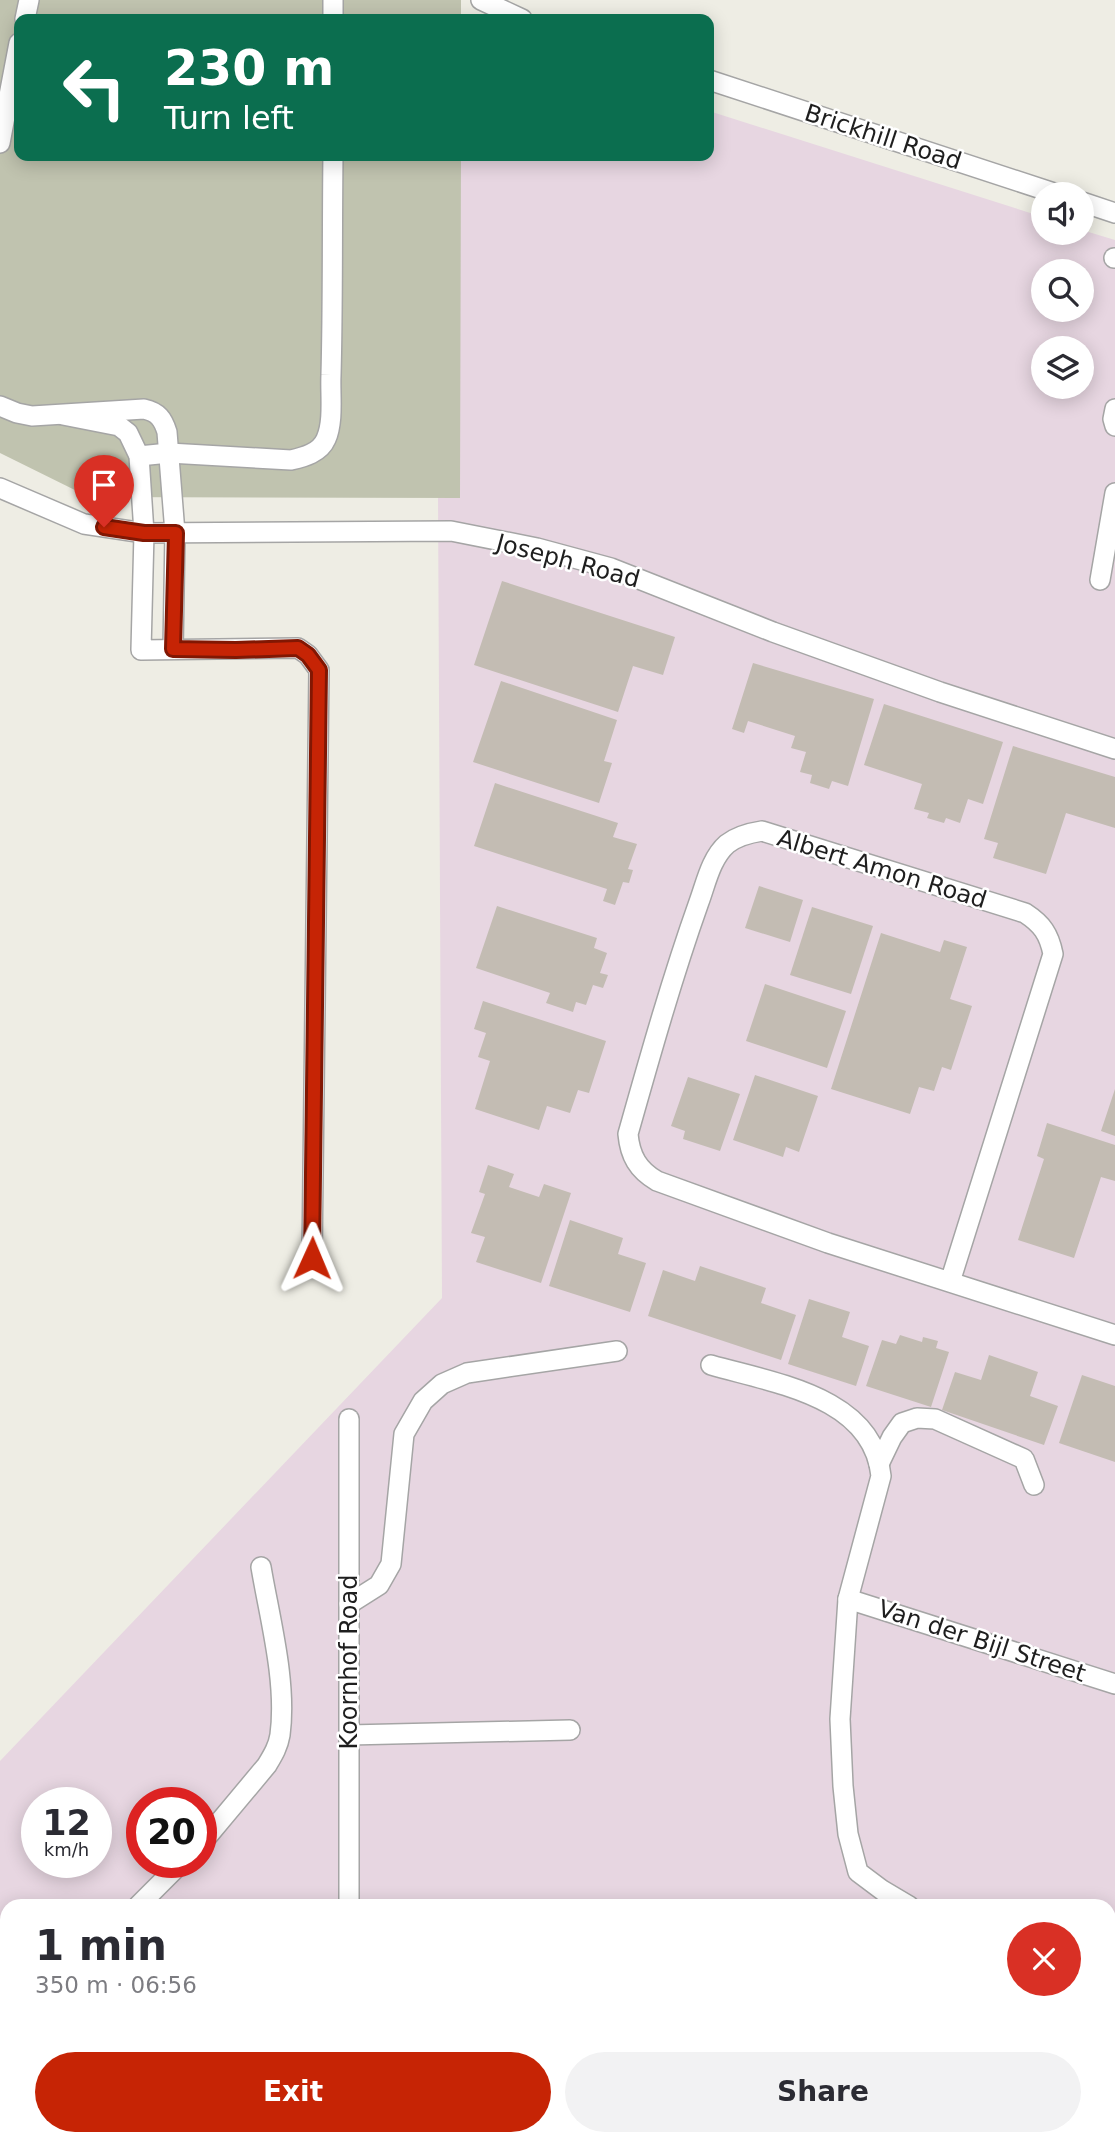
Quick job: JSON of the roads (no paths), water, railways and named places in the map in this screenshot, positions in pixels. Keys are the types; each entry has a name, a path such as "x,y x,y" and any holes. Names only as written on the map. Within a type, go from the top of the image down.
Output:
{"street":[{"path":"481,0 511,14"},
{"path":"0,143 14,69"},
{"name":"Brickhill Road","path":"714,82 1031,185"},
{"path":"139,456 169,453 291,460 308,456 326,440 330,425 332,352 333,161"},
{"path":"1094,206 1115,213"},
{"path":"0,406 32,416 131,408 153,411 163,419 167,432 176,533 173,649"},
{"path":"1115,409 1115,426"},
{"path":"63,415 119,426 128,433 139,456 144,533 141,650 298,648 308,655 319,670 312,1258"},
{"name":"Joseph Road","path":"0,488 83,524 144,533 451,531 537,548 611,568 940,692 1115,749"},
{"path":"1100,580 1115,492"},
{"name":"Albert Amon Road","path":"950,1282 1053,954 1050,938 1040,923 1025,913 762,831 744,834 726,845 714,861 688,932 628,1134 630,1149 644,1174 828,1243 1115,1335"},
{"path":"349,1604 379,1584 388,1573 404,1434 423,1401 443,1384 467,1373 617,1351"},
{"path":"711,1365 811,1394 831,1403 871,1441 881,1476 848,1599 840,1719 843,1786 850,1843 856,1866 862,1877 898,1899"},
{"path":"879,1464 902,1423 917,1418 935,1419 1024,1459 1034,1485"},
{"name":"Koornhof Road","path":"349,1419 349,1899"},
{"path":"217,1824 267,1765 276,1751 280,1736 281,1688 261,1567"},
{"name":"Van der Bijl Street","path":"848,1599 1115,1684"},
{"path":"349,1735 570,1730"},
{"path":"145,1899 166,1878"}]}
